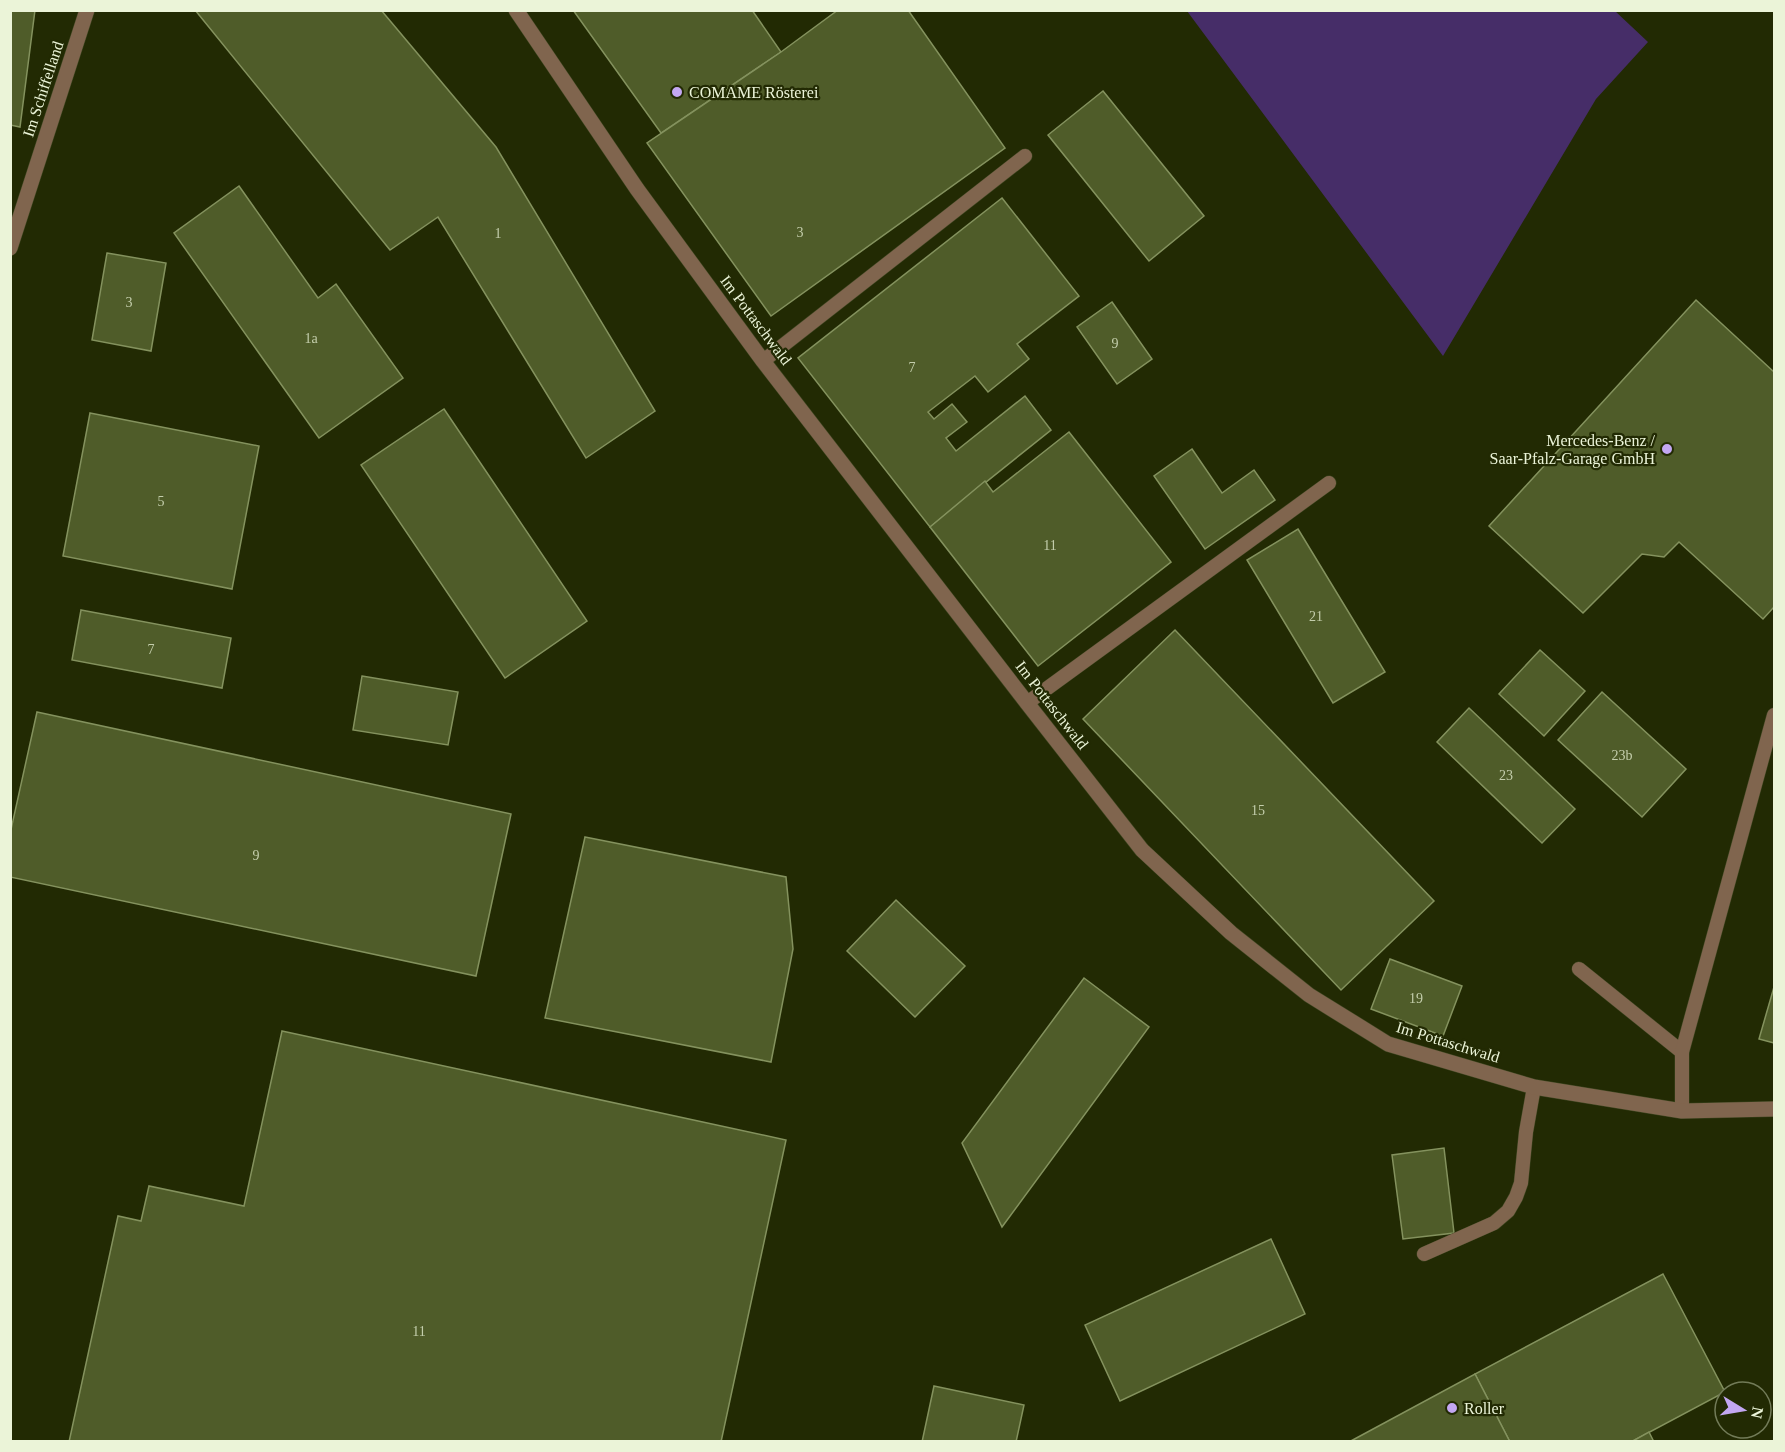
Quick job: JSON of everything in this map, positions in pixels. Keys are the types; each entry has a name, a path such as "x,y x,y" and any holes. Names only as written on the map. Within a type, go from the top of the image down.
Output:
{"street":[{"name":"Im Schiffelland","path":"10,248 87,10"},
{"name":"Im Pottaschwald","path":"516,10 637,189 763,361 1142,850 1231,933 1310,995 1388,1044 1534,1087 1682,1111 1774,1108"}],"lane":[{"path":"763,361 1025,156"},
{"path":"1028,703 1329,483"},
{"path":"1682,1111 1682,1052 1774,715"},
{"path":"1579,969 1682,1052"},
{"path":"1424,1254 1494,1223 1508,1211 1521,1183 1526,1132 1534,1087"}],"shaded area":[{"path":"1187,11 1615,11 1648,42 1596,99 1443,356"}],"building":[{"path":"10,10 35,10 20,127 10,125"},
{"path":"195,10 381,10 496,147 655,411 586,458 438,217 390,250"},
{"name":"COMAME Rösterei","path":"573,10 752,10 781,52 661,133"},
{"path":"838,10 908,10 1005,148 771,316 647,143 781,52"},
{"path":"1103,91 1204,216 1149,261 1048,135"},
{"path":"239,186 318,298 336,284 403,378 319,438 174,233"},
{"path":"1002,198 1079,296 1017,344 1029,359 988,392 975,376 928,412 934,419 952,404 967,422 946,438 956,451 1025,396 1051,430 930,527 798,358"},
{"path":"107,253 166,263 151,351 92,340"},
{"name":"Mercedes-Benz / Saar-Pfalz-Garage GmbH","path":"1696,300 1774,372 1774,607 1763,619 1679,542 1664,557 1642,554 1583,613 1489,526"},
{"path":"1112,302 1152,359 1117,384 1077,327"},
{"path":"444,409 587,621 505,678 361,465"},
{"path":"90,413 259,446 232,589 63,556"},
{"path":"1069,432 1171,562 1038,666 930,527 985,481 993,492"},
{"path":"1192,449 1222,493 1254,470 1275,500 1205,549 1154,476"},
{"path":"1298,529 1385,672 1333,703 1247,560"},
{"path":"81,610 231,638 222,688 72,660"},
{"path":"1175,630 1434,901 1341,990 1083,719"},
{"path":"1540,650 1585,691 1544,736 1499,694"},
{"path":"362,676 458,692 448,745 353,730"},
{"path":"1602,692 1686,769 1642,817 1558,740"},
{"path":"1469,708 1575,809 1542,843 1437,742"},
{"path":"37,712 511,814 476,976 10,877 10,834"},
{"path":"585,837 786,877 793,949 771,1062 545,1018"},
{"path":"896,900 965,966 915,1017 847,951"},
{"path":"1390,959 1462,986 1443,1036 1371,1009"},
{"path":"1084,978 1149,1027 1002,1227 962,1143"},
{"path":"1774,987 1774,1043 1759,1039"},
{"path":"282,1031 786,1140 721,1442 69,1442 118,1216 141,1221 149,1186 244,1206"},
{"path":"1444,1148 1454,1233 1403,1239 1392,1155"},
{"path":"1271,1239 1305,1314 1120,1401 1085,1325"},
{"path":"1663,1274 1719,1380 1713,1380 1713,1398 1631,1442 1510,1442 1475,1374"},
{"name":"Roller","path":"1475,1374 1510,1442 1349,1442"},
{"path":"934,1386 1024,1405 1016,1442 922,1442"},
{"path":"1649,1432 1654,1442 1631,1442"}],"place":[{"name":"COMAME Rösterei","path":"677,92"},
{"name":"Mercedes-Benz / Saar-Pfalz-Garage GmbH","path":"1667,449"},
{"name":"Roller","path":"1452,1408"}]}
